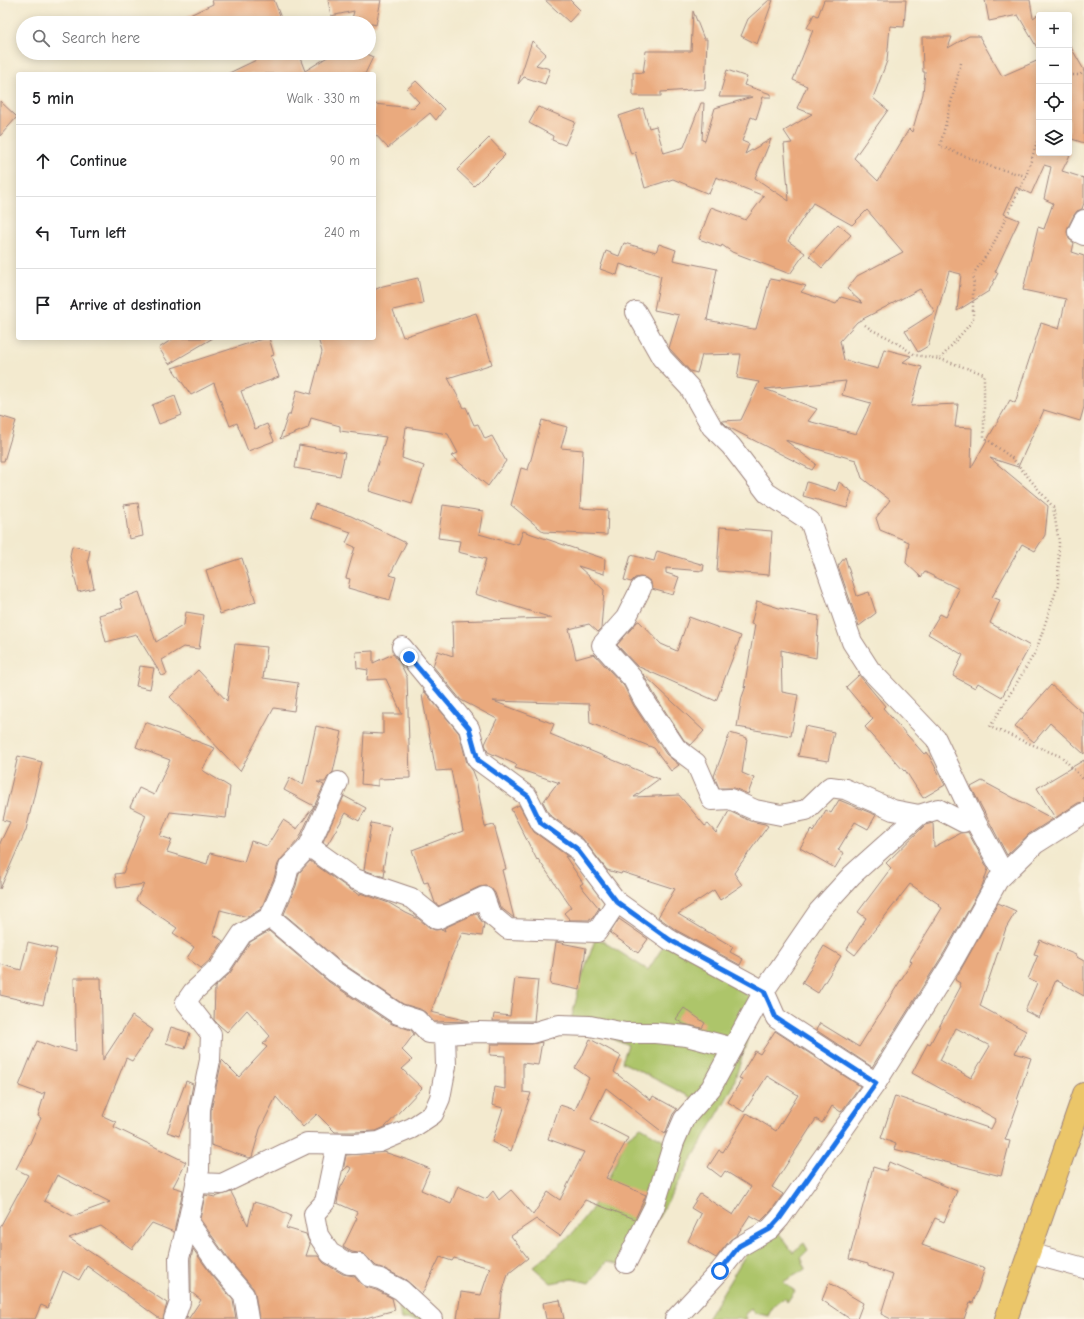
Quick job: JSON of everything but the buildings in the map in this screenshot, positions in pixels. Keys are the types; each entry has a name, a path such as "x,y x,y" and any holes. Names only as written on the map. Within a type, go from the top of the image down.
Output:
{"main road":[{"path":"1006,1319 1084,1094"}],"street":[{"path":"1084,220 1078,232 1084,235"},
{"path":"636,312 662,358 690,388 712,427 731,446 767,493 810,521 852,642 870,670 936,738 973,817 1004,874"},
{"path":"642,588 626,618 602,644 633,679 644,700 676,748 696,763 712,800 730,799 755,810 781,815 806,810 830,787 845,789 893,810 919,815"},
{"path":"402,647 469,728 478,760 528,796 541,823 576,848 617,902 670,940 764,991 776,1018 876,1083"},
{"path":"174,1319 180,1302 179,1258 199,1170 200,1109 210,1060 211,1034 186,1002 193,992 220,967 242,934 270,918 285,882 289,867 309,846 338,782"},
{"path":"626,1263 654,1207 674,1142 684,1119 712,1088 764,991 819,911 852,875 919,815 938,809 964,822 973,817"},
{"path":"676,1319 720,1271 739,1246 770,1229 780,1218 876,1083 954,959 998,880 1035,844 1084,813"},
{"path":"309,846 355,879 411,898 437,918 484,897 490,914 508,928 597,932 617,902"},
{"path":"270,918 335,972 398,1014 417,1020 429,1033 532,1033 559,1025 590,1026 625,1033 655,1033 687,1036 733,1048"},
{"path":"196,1183 222,1184 307,1143 354,1144 379,1142 412,1128 433,1114 440,1098 446,1066 445,1034"},
{"path":"337,1144 325,1202 314,1214 318,1235 330,1253 349,1264 359,1264 369,1276 380,1279 401,1290 432,1319"},
{"path":"188,1222 220,1268 244,1295 248,1319"},
{"path":"1029,1253 1084,1268"}],"path":[{"path":"961,63 940,146 992,167 1026,176"},
{"path":"1072,75 1080,75 1084,71"},
{"path":"940,359 970,324 973,318 974,274 992,246 1026,176 1036,145"},
{"path":"865,325 889,338 915,355 940,359 984,374 984,437 1013,459 1053,507 1059,542 1058,585 1036,651 990,727 1062,757 1084,780"}],"green space":[{"path":"596,937 648,970 668,939 731,979 758,1005 732,1089 645,1241 621,1265 606,1262 590,1283 572,1279 551,1283 533,1267 571,1235 591,1210 610,1175 627,1137 641,1127 667,1142 692,1098 622,1062 628,1045 571,1020 581,980"},
{"path":"778,1232 793,1252 804,1243 808,1250 801,1257 806,1269 783,1282 795,1291 787,1302 785,1298 779,1302 768,1316 755,1313 751,1309 745,1314 747,1319 707,1319 746,1254"},
{"path":"397,1296 425,1319 401,1319"}],"route":[{"path":"409,657 469,728 478,760 528,796 541,823 576,848 617,902 670,940 764,991 776,1018 876,1083 780,1218 770,1229 739,1246 720,1271"}]}
